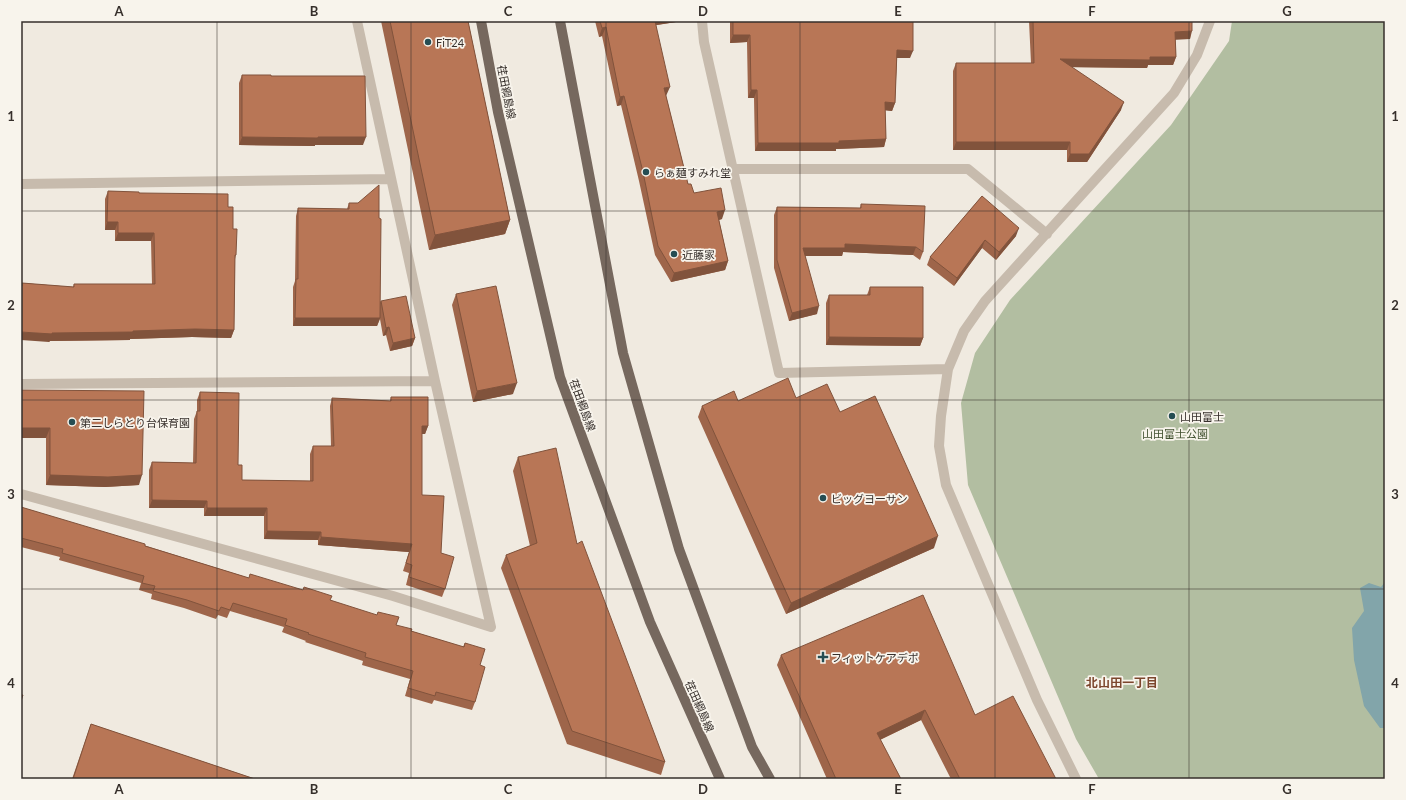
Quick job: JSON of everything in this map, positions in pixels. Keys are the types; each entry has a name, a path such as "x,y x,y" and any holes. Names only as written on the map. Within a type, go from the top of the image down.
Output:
{"main road":[{"name":"荏田綱島線","path":"481,21 498,112 560,377 650,622 720,779"},
{"path":"560,21 623,353 679,549 752,747 770,779"}],"street":[{"path":"21,494 392,596 491,627 435,381 357,21"},
{"path":"702,21 704,42 779,373 948,369"},
{"path":"1076,779 1037,700 946,485 940,446 941,416 948,369 964,331 985,301 1174,93 1197,55 1210,21"},
{"path":"732,169 968,169 1047,234"},
{"path":"21,184 391,179"},
{"path":"21,384 435,381"}],"green space":[{"name":"山田富士公園","path":"1232,21 1385,21 1385,779 1099,779 1076,739 968,485 961,403 975,353 1010,300 1171,125 1229,41"}],"water":[{"path":"1385,582 1385,728 1380,728 1364,706 1354,660 1352,628 1364,611 1360,588 1369,583 1381,587"}],"building":[{"path":"390,21 468,21 510,220 435,235"},
{"path":"600,21 655,21 670,87 664,88 688,184 691,184 694,193 721,188 725,210 717,212 728,261 674,273 658,246 643,172 624,96 620,97 606,27 602,28"},
{"path":"733,21 913,21 913,51 897,50 895,103 885,102 886,139 839,141 839,143 758,143 757,90 751,90 750,35 733,35"},
{"path":"1033,21 1192,21 1192,31 1175,32 1176,57 1150,57 1150,60 1060,59 1124,102 1089,154 1070,154 1070,142 956,142 956,63 1034,63"},
{"path":"242,75 365,76 366,137 242,137"},
{"path":"379,185 379,218 381,219 380,318 295,318 296,279 298,279 298,208 349,209 349,203 358,203"},
{"path":"108,191 139,193 228,194 228,207 233,207 233,229 237,229 235,255 234,330 195,329 52,334 21,332 22,283 74,287 74,284 155,284 154,233 118,233 118,222 107,222"},
{"path":"982,196 1019,228 999,252 985,240 957,278 930,257"},
{"path":"861,204 925,206 923,252 916,247 845,244 845,248 803,248 819,306 792,313 777,260 777,207 861,208"},
{"path":"496,286 517,383 477,391 456,294"},
{"path":"870,287 923,287 923,338 829,337 829,295 870,295"},
{"path":"406,296 415,338 393,343 389,327 386,328 381,301"},
{"path":"788,378 796,398 827,384 840,412 875,396 938,536 791,603 702,406 734,391 738,401"},
{"path":"21,390 144,391 142,475 108,477 50,475 50,428 21,428"},
{"path":"200,392 239,393 238,465 242,465 242,480 313,481 313,446 334,446 332,398 391,401 391,397 428,397 428,426 422,426 422,495 444,496 441,553 454,557 445,589 409,577 412,565 406,563 412,544 321,537 321,532 267,531 267,508 207,508 207,501 152,500 152,462 196,463 197,411 200,411"},
{"path":"556,448 577,544 582,541 665,762 572,731 506,555 537,543 518,457"},
{"path":"21,507 145,544 145,546 249,578 250,574 303,590 304,587 332,596 330,600 377,615 378,612 399,617 396,625 412,629 411,631 464,647 465,643 485,649 480,665 485,667 475,702 436,692 435,696 408,688 413,671 365,657 366,653 285,625 287,619 233,603 230,610 221,607 219,611 187,600 153,591 155,586 142,583 144,576 62,553 63,549 21,538"},
{"path":"923,595 975,715 1013,696 1056,779 960,779 925,710 877,733 901,779 836,779 781,655"},
{"path":"91,724 255,779 73,779"}],"place":[{"name":"FiT24","path":"428,42"},
{"name":"らぁ麺すみれ堂","path":"646,172"},
{"name":"近藤家","path":"674,254"},
{"name":"山田富士","path":"1172,416"},
{"name":"第二しらとり台保育園","path":"72,422"},
{"name":"ビッグヨーサン","path":"823,498"},
{"name":"フィットケアデポ","path":"823,657"}],"district":[{"name":"北山田一丁目","path":"1122,682"}]}
